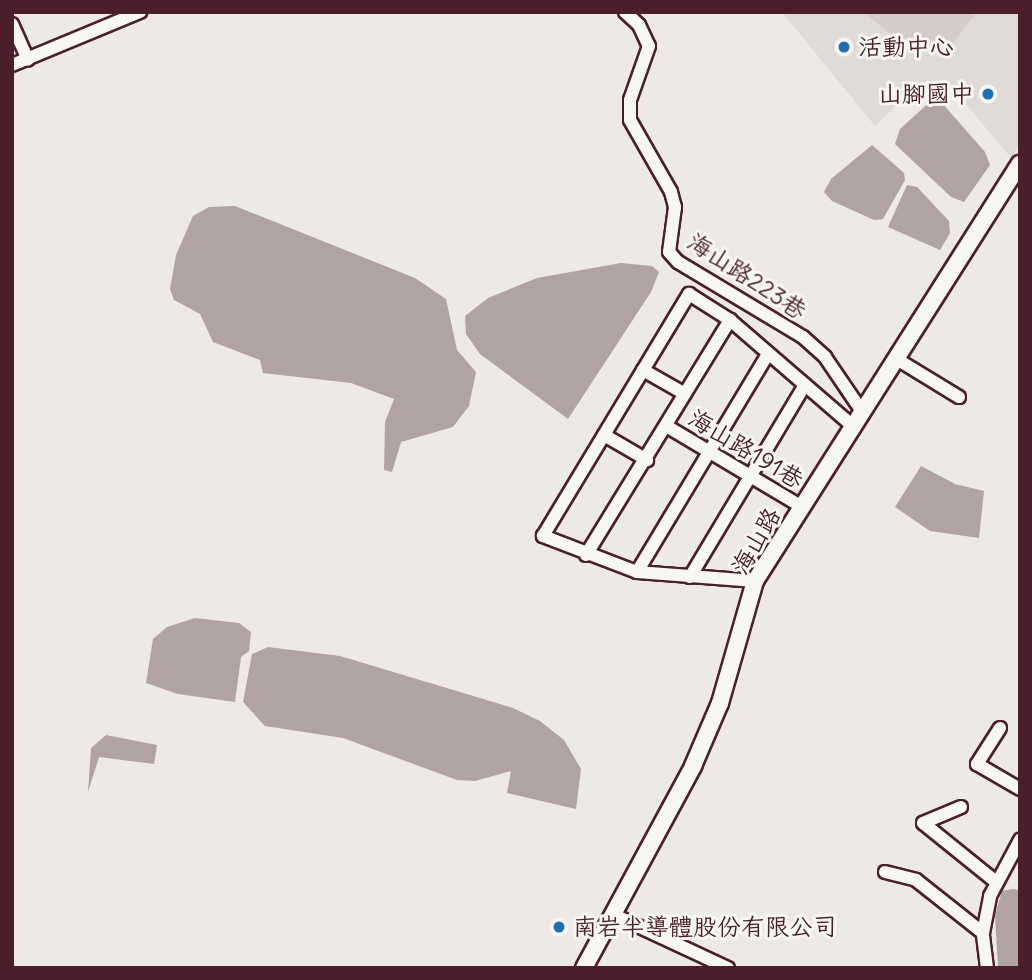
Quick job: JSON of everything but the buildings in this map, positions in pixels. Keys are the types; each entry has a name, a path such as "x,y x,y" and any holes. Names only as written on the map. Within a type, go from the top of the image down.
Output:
{"main road":[{"name":"海山路","path":"584,968 698,753 720,703 755,581 861,410 1020,164"}],"street":[{"path":"12,65 140,12"},
{"name":"海山路223巷","path":"625,12 639,25 649,46 630,100 630,120 671,192 675,206 669,252 803,337 825,357 861,410"},
{"path":"12,24 27,60"},
{"path":"755,581 637,572 586,555 543,536 689,294 730,320 853,426"},
{"path":"586,555 668,427 730,320"},
{"path":"637,572 768,354"},
{"path":"895,358 959,397"},
{"path":"643,370 685,394"},
{"path":"690,577 806,385"},
{"name":"海山路191巷","path":"668,427 802,507"},
{"path":"604,435 647,460"},
{"path":"1000,728 977,764 1020,789"},
{"path":"961,807 923,823 995,881"},
{"path":"987,968 983,933 995,881 1020,840"},
{"path":"885,872 916,880 983,933"},
{"path":"612,914 728,968"}],"shaded area":[{"name":"山腳國中","path":"782,12 1020,12 1020,143 1012,159 966,104 945,84 930,81 916,85 875,126"},
{"path":"863,12 977,12 954,42 930,49 906,46"},
{"path":"931,101 942,103 985,152 990,165 964,202 951,197 895,144 900,129"},
{"path":"872,145 904,173 905,180 883,219 874,220 832,201 824,192 831,179"},
{"path":"907,185 917,187 949,221 950,233 940,250 888,227"},
{"path":"235,206 415,278 446,299 457,350 476,372 469,406 453,427 401,442 392,472 384,470 385,422 394,399 351,383 263,373 260,360 213,342 200,314 174,300 170,289 176,255 193,216 209,207"},
{"path":"621,263 652,266 659,272 651,292 568,419 480,354 466,334 465,316 488,298 537,278"},
{"path":"921,466 955,484 984,491 979,538 930,531 895,507"},
{"path":"195,618 239,623 251,632 249,651 241,657 235,702 178,694 146,683 153,639 167,627"},
{"path":"268,647 340,656 513,708 540,721 564,740 581,769 576,809 507,793 511,771 475,781 457,780 343,738 265,726 243,702 252,654"},
{"path":"106,735 157,745 154,764 99,757 88,792 91,748"},
{"path":"1020,890 1020,968 998,968 995,915 1002,891"}],"place":[{"name":"活動中心","path":"844,47"},
{"name":"山腳國中","path":"988,94"},
{"name":"南岩半導體股份有限公司","path":"559,927"}]}
